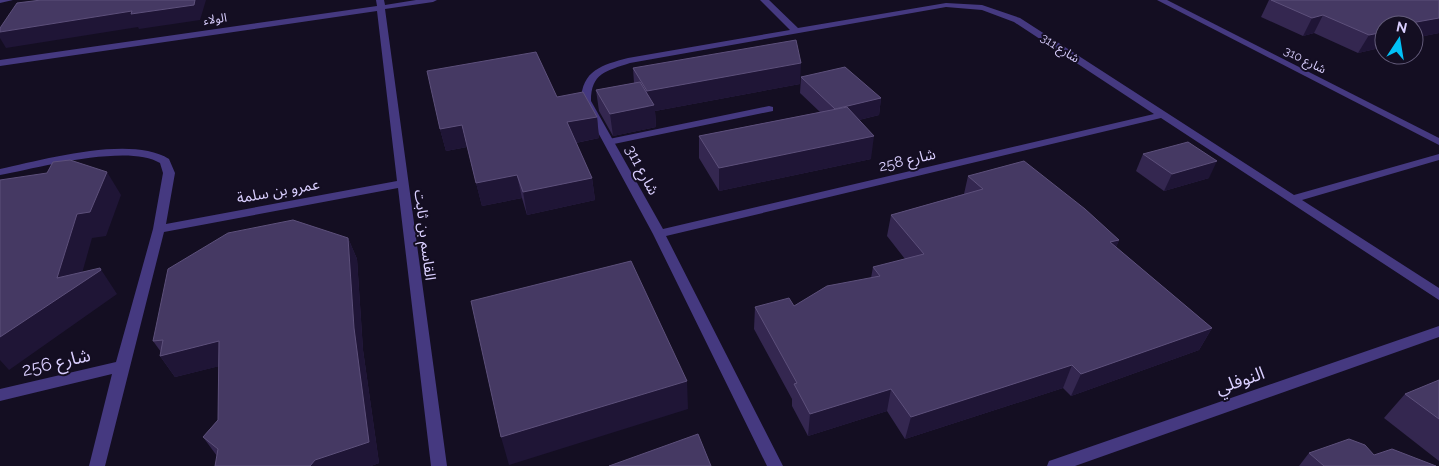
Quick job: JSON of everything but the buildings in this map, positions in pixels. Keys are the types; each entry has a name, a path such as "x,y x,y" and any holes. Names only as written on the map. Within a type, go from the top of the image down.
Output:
{"street":[{"path":"0,1 9,0"},
{"name":"الولاء","path":"0,63 381,4 433,0"},
{"path":"764,0 796,31"},
{"name":"شارع 310","path":"1160,0 1439,142"},
{"name":"القاسم بن ثابت","path":"381,4 402,184 439,466"},
{"name":"شارع 311","path":"775,466 659,234 586,101 586,87 593,74 628,61 796,31 946,5 983,6 1000,11 1017,20 1439,296"},
{"path":"609,142 769,110"},
{"name":"شارع 258","path":"659,234 1162,115"},
{"path":"0,172 106,153 152,154 165,161 169,174 159,229 97,466"},
{"path":"1292,199 1439,157"},
{"name":"عمرو بن سلمة","path":"159,229 402,184"},
{"name":"النوفلي","path":"1055,466 1439,331"},
{"name":"شارع 256","path":"0,395 122,366"}]}
